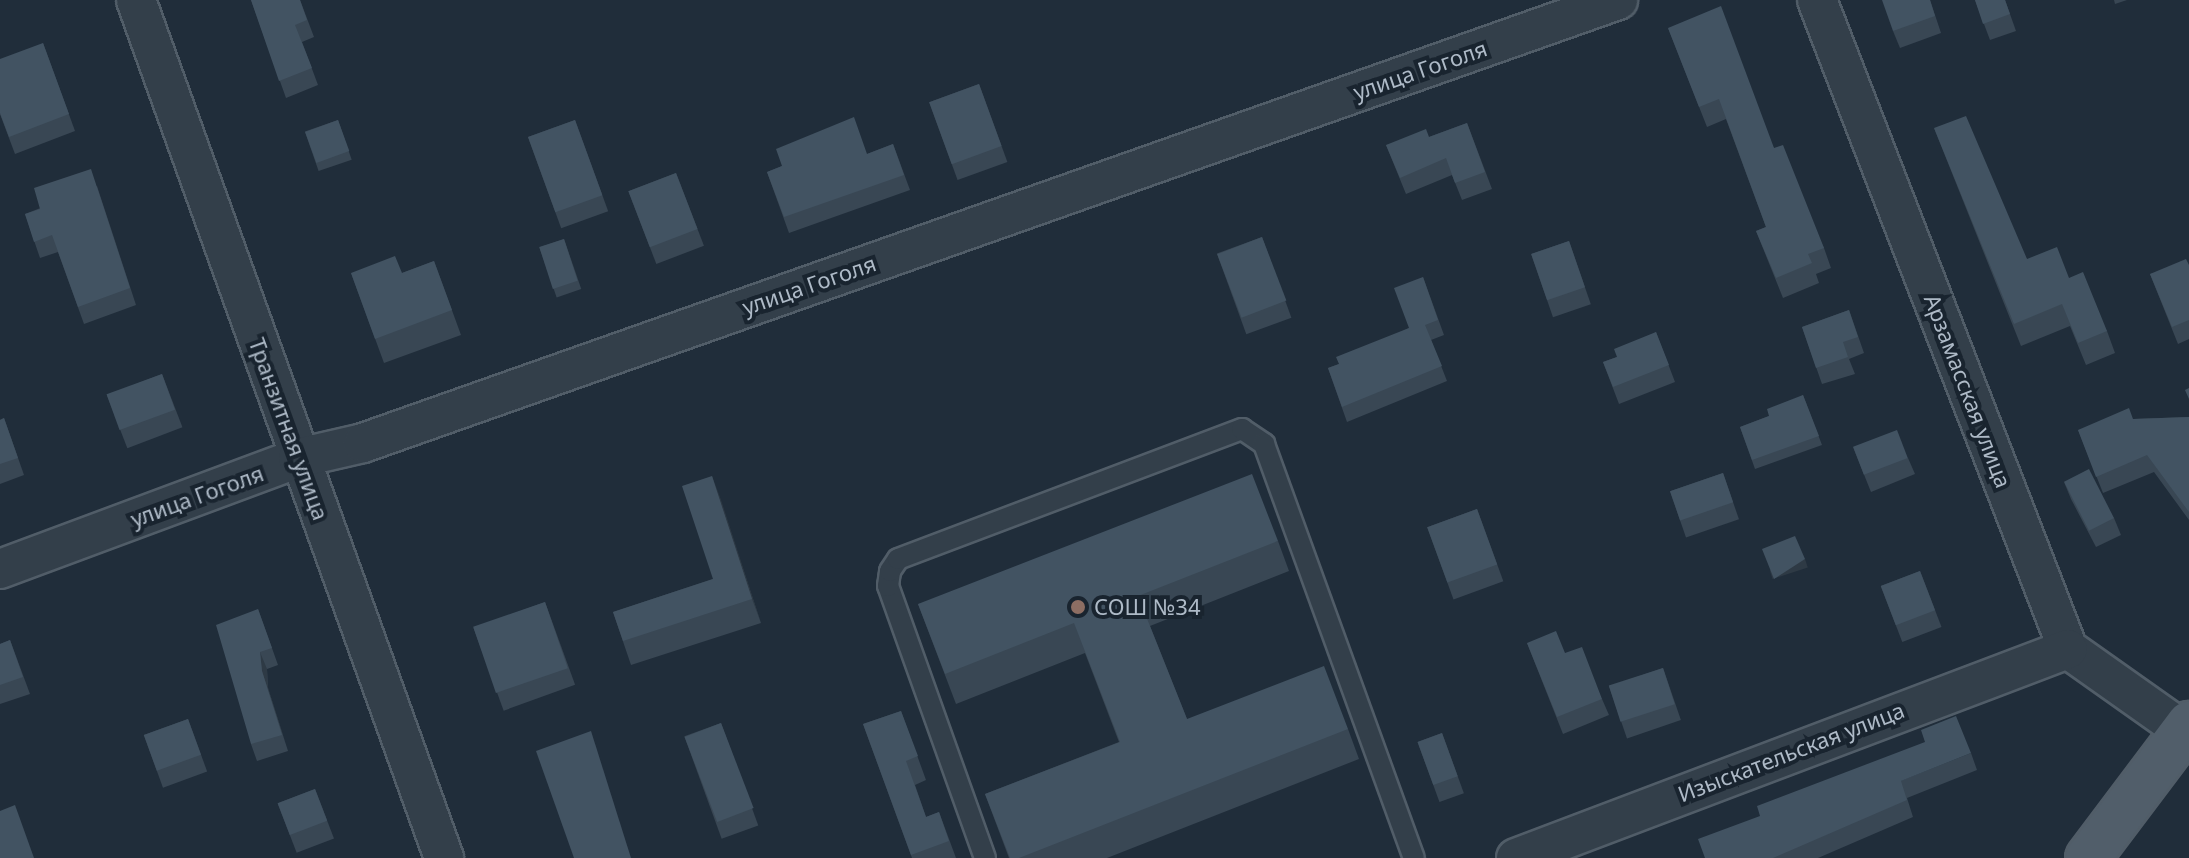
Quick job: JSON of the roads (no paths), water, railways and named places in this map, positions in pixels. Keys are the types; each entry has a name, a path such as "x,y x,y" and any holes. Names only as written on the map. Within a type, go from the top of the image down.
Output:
{"main road":[{"path":"2088,858 2186,728"}],"street":[{"name":"Транзитная улица","path":"136,0 444,858"},
{"name":"улица Гоголя","path":"0,569 298,458 393,432 1618,0"},
{"name":"Арзамасская улица","path":"1817,0 2068,649"},
{"path":"2068,649 2186,728"},
{"name":"Изыскательская улица","path":"1516,858 2068,649"}],"lane":[{"path":"985,858 888,586 890,571 898,559 1242,429 1264,444 1414,858"}],"place":[{"name":"СОШ №34","path":"1078,607"}]}
